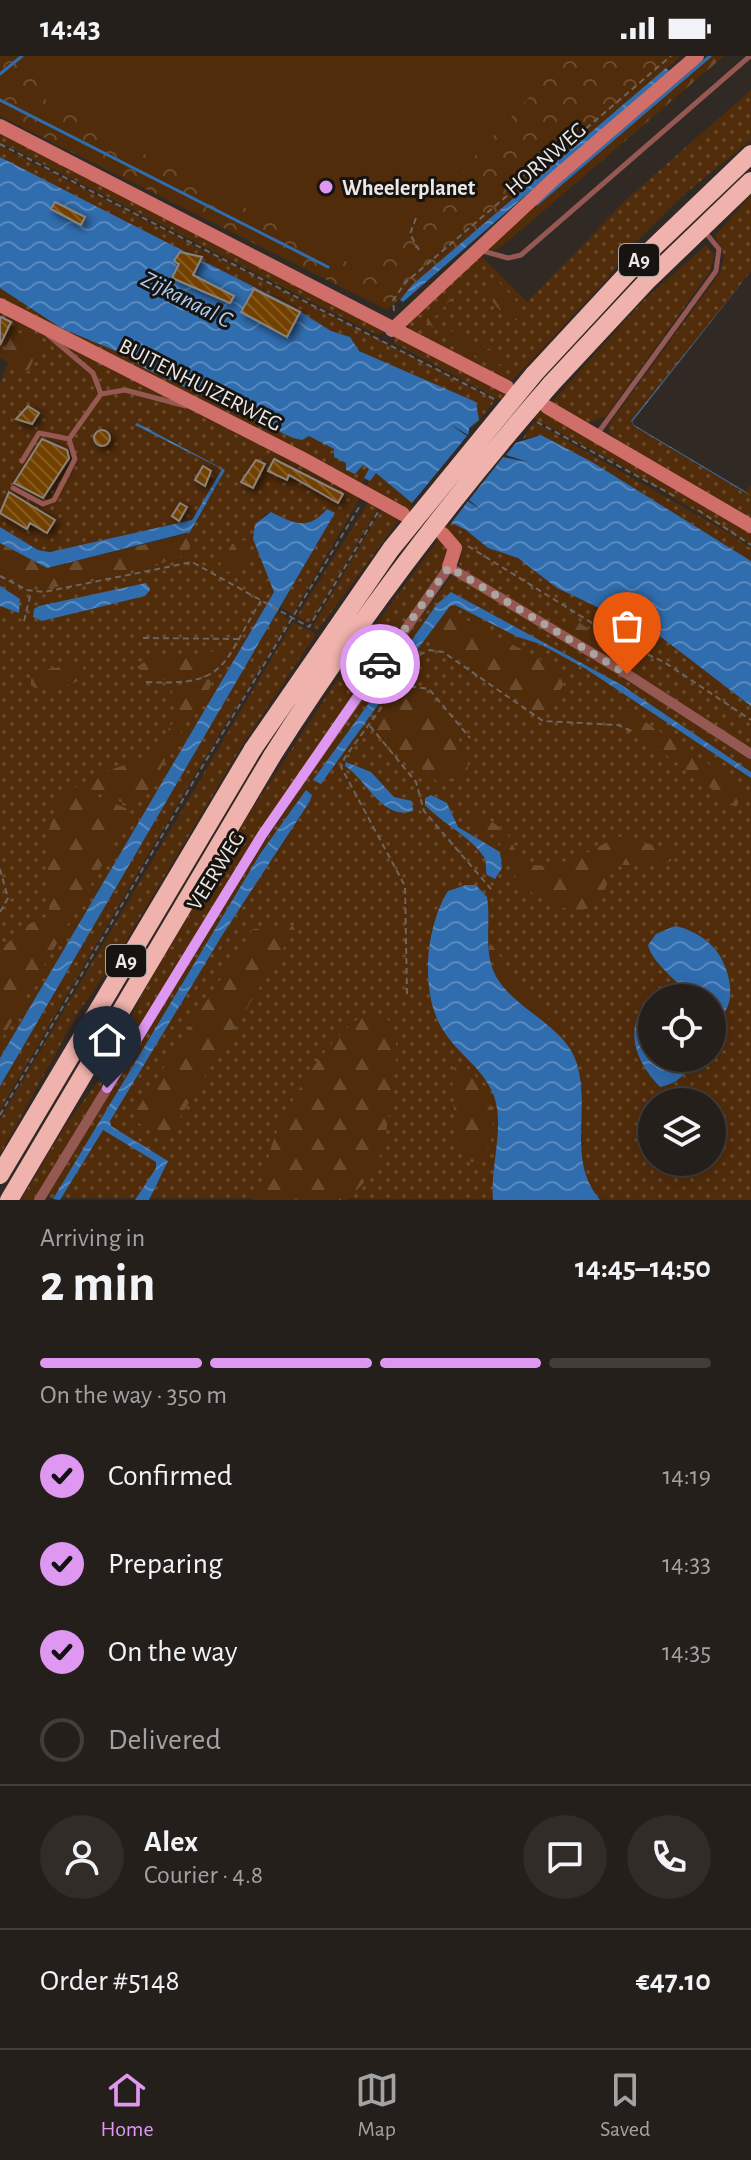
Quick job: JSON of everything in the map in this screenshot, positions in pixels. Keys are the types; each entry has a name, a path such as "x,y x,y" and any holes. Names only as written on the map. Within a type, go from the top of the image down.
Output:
{"highway":[{"name":"A9","path":"0,1175 253,749 391,549 534,374 646,254 751,154"},
{"name":"A9","path":"9,1200 272,756 399,571 498,445 551,384 751,181"}],"street":[{"name":"HORNWEG","path":"396,326 476,248 697,56"},
{"path":"0,126 396,326 507,387"},
{"name":"BUITENHUIZERWEG","path":"0,305 301,458 382,505"},
{"path":"547,407 751,526"},
{"path":"382,505 403,514"},
{"name":"VEERWEG","path":"39,1200 262,835 449,567 455,553 447,537"},
{"path":"449,567 627,674 751,754"}],"lane":[{"path":"476,248 508,258 521,255 750,56"},
{"path":"598,434 720,265 719,249 702,228"},
{"path":"43,327 54,343 93,373 101,394"},
{"path":"69,439 101,394 125,390 173,404 195,406"},
{"path":"22,461 39,433 69,439"},
{"path":"13,488 43,504 54,500 75,459 69,439"},
{"path":"362,495 367,479"}],"path":[{"path":"396,326 393,300 406,282 671,56"},
{"path":"0,144 499,402"},
{"path":"416,218 410,234 419,250"},
{"path":"527,416 676,497"},
{"path":"0,1115 193,782 293,618 362,495"},
{"path":"689,504 751,545"},
{"path":"309,627 382,505"},
{"path":"447,537 572,608 629,646 664,662 751,720"},
{"path":"0,576 32,591 55,590 188,562 201,565 317,632"},
{"path":"24,621 32,591"},
{"path":"146,682 197,680 212,675 225,665 264,601"},
{"path":"143,638 241,639"},
{"path":"407,994 405,886 341,767 397,684 424,652 439,650 543,721 618,725 634,732"},
{"path":"353,656 397,684 429,689 470,738"},
{"path":"369,725 416,782 424,811 491,889"},
{"path":"0,869 8,898 0,912"}],"green space":[{"name":"Wheelerplanet","path":"0,56 681,56 387,310 0,116"},
{"name":"Wheelerplanet","path":"25,56 550,56 554,71 366,272 47,102"},
{"path":"706,56 724,56 506,243 495,250 488,249 604,142"},
{"path":"751,90 751,140 681,197 632,246 608,278 513,380 506,380 409,330 408,324 480,255 527,302 629,197"},
{"path":"0,131 383,333 378,335 361,327 0,142"},
{"path":"0,146 496,400 472,429 469,428 470,433 413,502 466,530 488,548 518,558 558,588 662,637 751,706 751,751 593,651 605,640 575,619 566,633 459,569 461,550 451,534 365,490 369,481 365,479 359,488 0,302"},
{"path":"751,195 751,271 631,423 745,492 751,486 751,521 621,442 610,434 608,426 720,273 724,256 715,236"},
{"path":"706,245 714,254 711,270 606,416 587,423 552,402 641,303"},
{"path":"459,277 465,281 431,321 504,356 502,365 482,360 427,323 426,318"},
{"path":"492,281 499,282 523,309 522,321 506,315 493,302 487,292"},
{"path":"0,309 357,495 358,501 293,614 280,607 329,523 327,510 306,523 291,522 266,513 258,524 255,543 274,592 0,1058 0,543 47,568 187,534 218,484 189,522 57,551 38,550 0,527 0,383 8,363 0,357"},
{"path":"14,330 40,344 28,372 1,356"},
{"path":"395,337 542,411 751,531 751,545 622,466 394,343"},
{"path":"534,422 727,532 751,548 751,561 592,462 541,435 522,439"},
{"path":"368,503 378,508 312,620 307,623 297,616"},
{"path":"381,510 402,516 318,630 313,626"},
{"path":"187,534 192,544 179,559 48,589 40,589 41,582 30,581 28,588 0,572 0,543 47,568"},
{"path":"441,536 449,549 448,563 374,668 354,654"},
{"path":"240,540 249,541 246,556 231,573 219,567 232,544"},
{"path":"452,575 620,672 730,747 751,757 751,1200 50,1198 48,1195 256,854 376,677 385,683 388,680 380,672"},
{"path":"444,608 569,675 544,718 423,635"},
{"path":"277,611 290,620 198,769 0,1110 0,1086"},
{"path":"574,619 605,640 593,651 566,634"},
{"path":"293,622 316,634 243,744 113,963 78,1013 0,1155 0,1119"},
{"path":"234,646 220,666 196,678 163,679 144,673 137,667 150,658 194,658"},
{"path":"352,657 371,672 308,765 38,1200 21,1200 64,1127 98,1081 145,989 234,837"},
{"path":"82,663 85,678 69,685 35,688 31,685 31,679 39,671"},
{"path":"211,679 210,688 196,706 144,798 128,805 84,786 100,774 134,761 157,746 175,718 172,691 183,683"},
{"path":"405,687 426,698 436,708 455,733 467,758 468,769 443,784 375,729 385,704"},
{"path":"626,709 746,789 736,807 633,730 617,722"},
{"path":"69,784 130,810 131,815 0,1042 0,950 29,924 50,915 46,887 50,848 46,838 59,800"},
{"path":"482,814 507,833 521,862 533,865 571,860 617,836 670,849 676,858 663,865 616,865 596,904 588,909 566,908 543,900 524,887 511,869 495,835 475,828 473,820"},
{"path":"292,925 295,929 288,941 168,1137 161,1137 137,1122 136,1111 253,929"},
{"path":"490,943 544,1015 560,1029 560,1034 555,1034 506,986 493,962 488,946"},
{"path":"373,1012 393,1026 396,1051 386,1134 372,1171 347,1200 253,1200 265,1178 273,1142 314,1067 343,1032 358,1019"},
{"path":"458,1062 479,1081 491,1107 492,1134 482,1161 471,1162 460,1150 455,1129 452,1073"}],"water":[{"path":"666,68 669,71 403,302 400,300 412,285"},
{"name":"Zijkanaal C","path":"0,157 293,307 331,331 350,337 359,351 476,402 479,420 469,428 470,433 412,503 376,473 370,481 364,478 369,469 363,465 355,474 346,470 346,463 334,457 334,449 309,436 302,440 293,438 144,368 130,357 61,328 0,288"},
{"path":"751,271 632,422 751,496 634,426 631,421"},
{"path":"482,422 512,444 541,435 592,462 751,561 751,706 661,637 557,588 518,558 488,548 466,530 450,522"},
{"path":"137,423 225,470 190,532 47,568 0,543 0,527 38,550 50,552 192,520 222,469 135,425"},
{"path":"327,509 335,513 0,1086 0,1058 274,592 253,539 255,524 271,512 294,522 307,523"},
{"path":"146,583 150,590 145,596 42,621 33,617 34,609 39,606"},
{"path":"0,586 20,599 19,613 0,606"},
{"path":"451,592 620,684 751,772 751,778 586,669 455,605 450,606 396,678 388,674 437,604"},
{"path":"382,685 388,691 321,784 313,780"},
{"path":"346,762 371,772 394,797 412,801 413,811 402,813 384,805 345,766"},
{"path":"306,790 312,795 310,801 223,934 110,1121 111,1126 168,1161 149,1200 135,1200 156,1168 156,1162 103,1130 60,1200 53,1199 260,854"},
{"path":"431,795 447,803 458,827 500,852 502,868 495,879 487,875 485,859 478,849 425,805 425,798"},
{"path":"476,885 487,897 489,952 493,970 501,984 561,1038 577,1064 582,1099 581,1151 590,1184 600,1200 493,1200 498,1134 494,1096 478,1070 445,1033 431,1001 428,982 430,942 440,906 448,891"},
{"path":"675,926 689,930 710,944 722,960 730,982 726,1009 726,984 678,984 660,966 648,945 656,934"},
{"path":"638,1016 638,1054 635,1040"},
{"path":"648,1072 685,1072 671,1084 660,1087"}],"pier":[{"path":"482,417 513,440 523,434 506,455 528,462 503,457 469,500 482,511 468,501 449,526 410,506 467,436 450,424 468,435 470,427 472,429"}],"building":[{"path":"55,202 85,217 81,225 51,209"},
{"path":"180,252 202,257 193,275 234,296 230,303 172,278 179,264 174,261"},
{"path":"254,289 300,312 287,337 241,312"},
{"path":"0,319 11,322 0,345"},
{"path":"28,406 39,413 32,424 16,419"},
{"path":"99,430 105,430 110,438 108,444 99,446 94,441 94,435"},
{"path":"42,439 67,450 69,458 43,498 14,483"},
{"path":"274,459 343,494 338,503 289,475 287,480 268,471"},
{"path":"256,460 265,464 253,488 241,482"},
{"path":"203,466 211,471 205,486 195,480"},
{"path":"9,492 55,520 47,533 30,523 27,529 0,513"},
{"path":"180,503 187,507 179,521 172,516"}],"waterway":[{"path":"0,74 22,56"},
{"path":"537,204 710,56"},
{"path":"0,100 328,267"}],"way so far":[{"path":"380,664 449,567 627,674"}],"place":[{"name":"Wheelerplanet","path":"326,187"}],"route":[{"path":"107,1088 262,835 380,664"}]}
